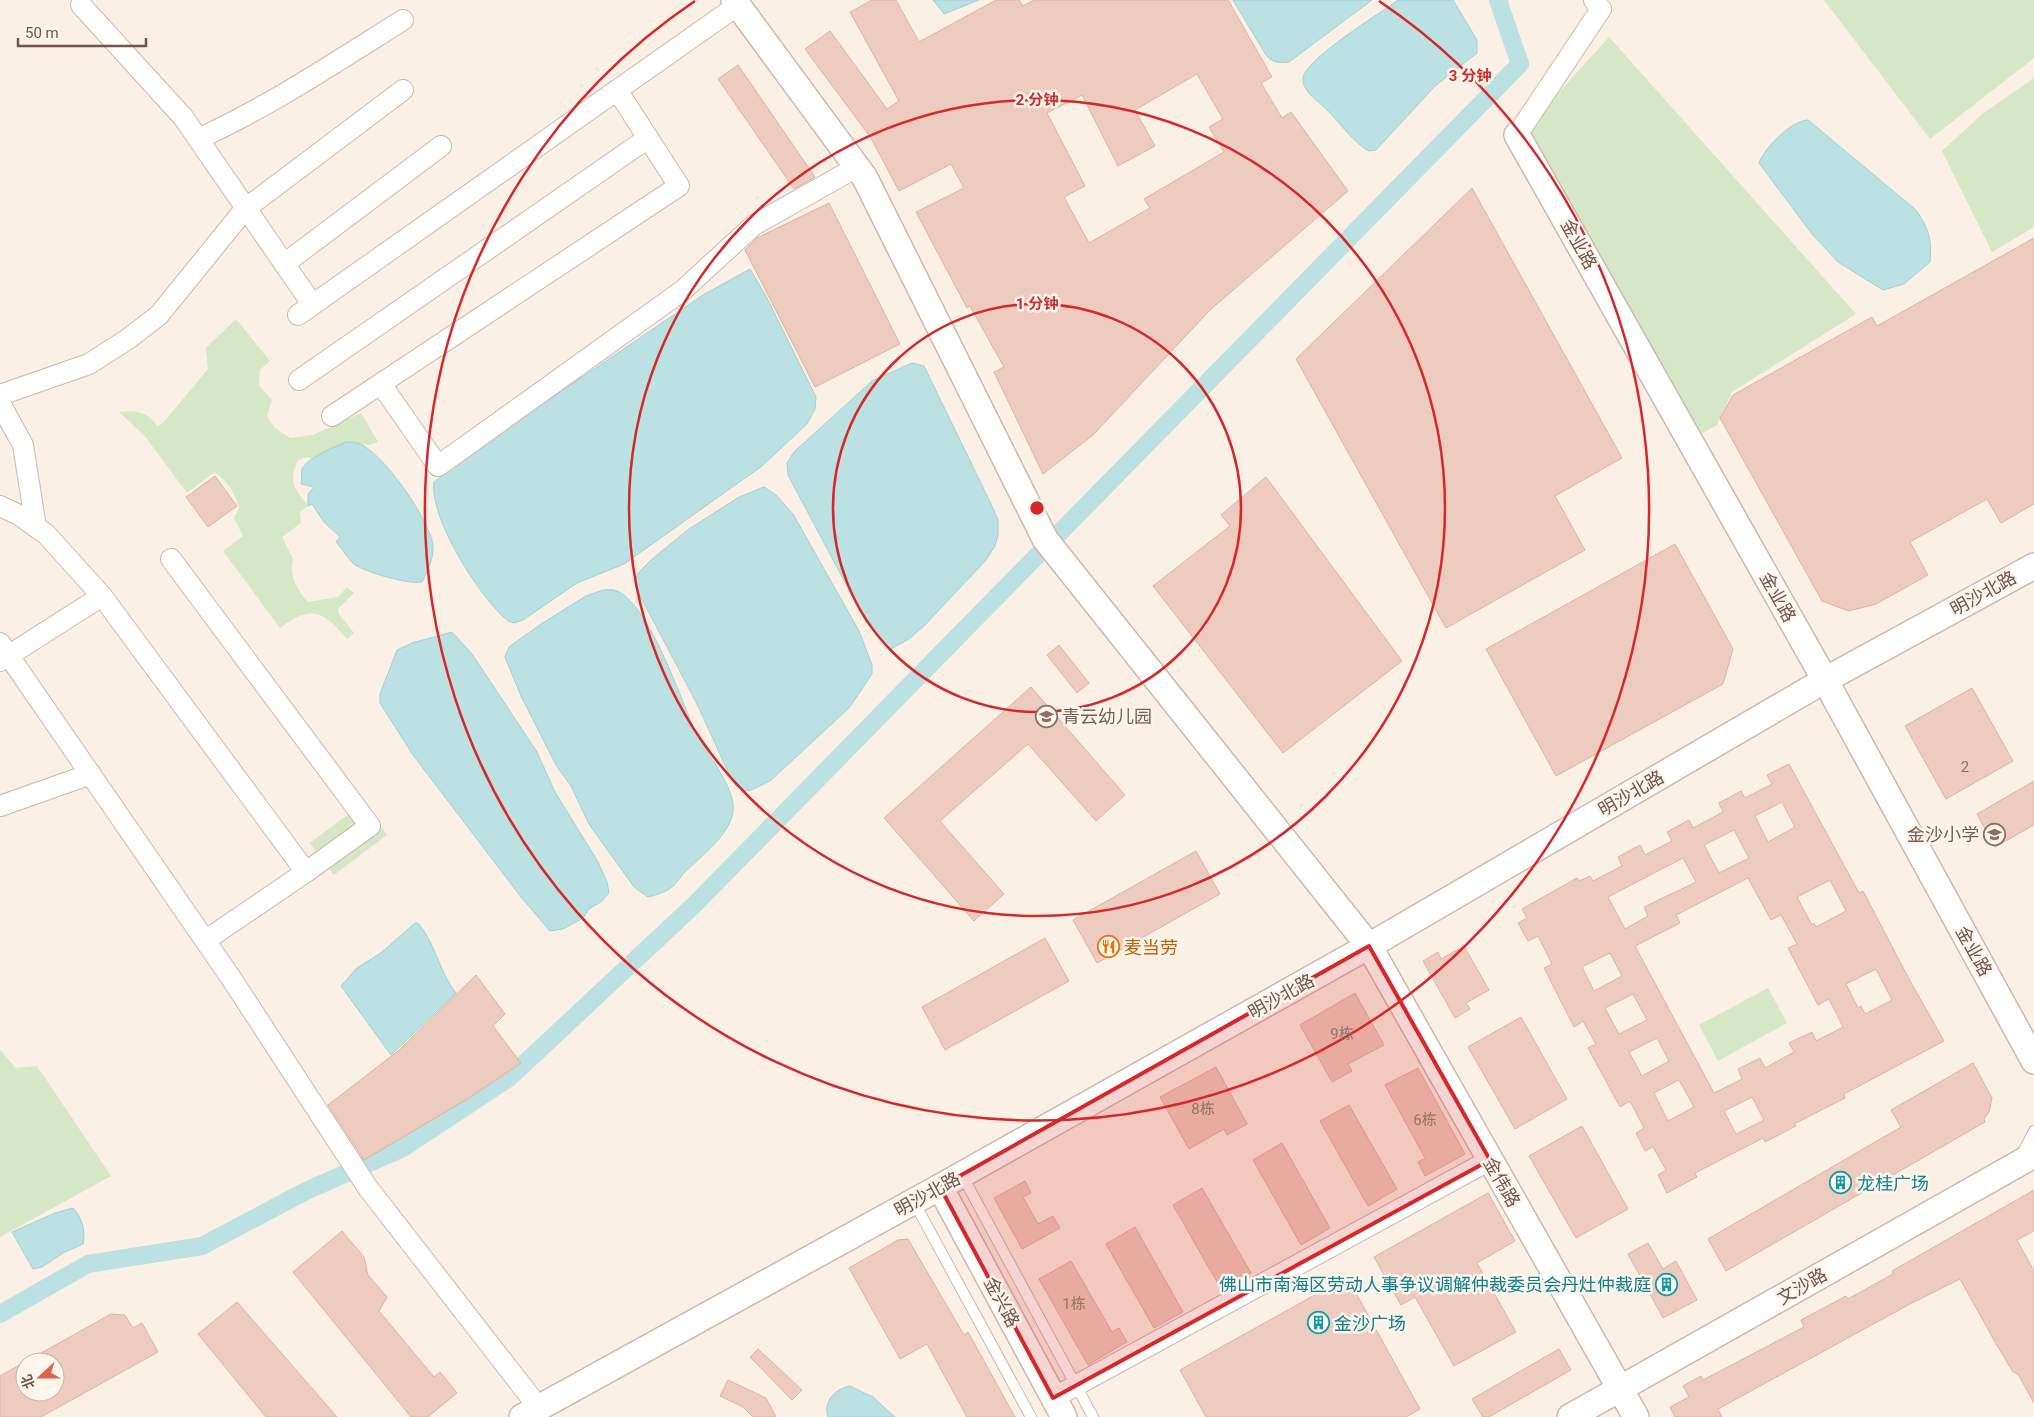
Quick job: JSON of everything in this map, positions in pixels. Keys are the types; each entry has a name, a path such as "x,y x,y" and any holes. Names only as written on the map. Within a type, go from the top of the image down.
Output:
{"street":[{"path":"1517,135 1601,9 1594,0"},
{"path":"80,5 183,117 284,264 305,310 617,90 736,2"},
{"name":"金伟路","path":"736,2 865,178 1050,546 1369,946 1636,1417"},
{"path":"198,139 246,116 403,20"},
{"path":"0,395 89,364 128,339 159,314 245,209 403,90"},
{"path":"332,416 679,186 617,90"},
{"name":"金业路","path":"1517,135 1825,680 2034,1061"},
{"path":"299,380 648,138"},
{"path":"284,264 441,146"},
{"path":"381,384 438,466 682,291 754,225 857,167"},
{"path":"0,403 22,445 36,527"},
{"path":"0,506 20,515 46,534 102,596 306,872"},
{"path":"171,559 370,826 206,940"},
{"name":"明沙北路","path":"530,1412 962,1175 1369,946 1825,680 2034,566"},
{"path":"102,596 3,653 206,940 368,1188 530,1412"},
{"path":"0,806 90,774"},
{"path":"1058,1407 1076,1385 1490,1160"},
{"name":"文沙路","path":"1570,1417 2028,1162"},
{"name":"金兴路","path":"940,1187 1058,1407"}],"lane":[{"path":"2028,1162 2034,1131"},
{"path":"962,1175 1093,1417"},
{"path":"914,1202 1031,1417"}],"highlighted area":[{"path":"1369,946 1490,1160 1053,1398 940,1187"}],"green space":[{"path":"1824,0 2034,0 2034,58 1930,139"},
{"path":"1609,37 1856,314 1732,392 1717,425 1694,438 1532,151 1532,130 1541,112"},
{"path":"2034,78 2034,227 1992,252 1942,151 1981,115"},
{"path":"236,319 270,361 260,370 259,385 272,400 267,416 274,427 290,438 313,435 361,413 378,442 370,445 346,442 313,459 306,457 298,460 293,480 296,489 308,506 300,512 301,523 282,537 293,559 292,571 295,582 308,602 338,597 347,587 354,593 338,609 339,614 354,633 347,639 331,622 316,614 300,616 280,628 223,551 243,536 234,518 239,508 238,503 226,482 213,473 187,493 144,435 119,412 131,411 145,414 157,426 163,423 208,369 206,348"},
{"path":"363,803 387,835 334,875 310,843"},
{"path":"1768,988 1787,1023 1718,1061 1699,1025"},
{"path":"0,1050 16,1068 37,1066 111,1176 0,1237"}],"water":[{"path":"933,0 979,0 944,14"},
{"path":"1233,0 1372,0 1289,62 1276,62 1266,55"},
{"path":"1398,0 1453,0 1477,40 1477,53 1435,86 1376,150 1369,151 1353,138 1309,93 1303,79 1306,71 1315,60 1344,37"},
{"path":"1808,120 1916,210 1927,229 1930,240 1930,262 1904,284 1883,290 1838,262 1812,234 1759,163 1779,136 1801,121"},
{"path":"750,269 766,296 816,397 815,409 807,424 762,466 624,564 577,583 523,620 514,623 508,621 484,595 448,536 435,497 434,482 494,437 703,295"},
{"path":"912,363 924,366 993,508 998,520 998,535 995,546 986,560 925,625 909,639 889,650 866,622 788,475 787,463 794,452 872,381"},
{"path":"346,442 358,443 380,459 392,472 423,519 430,534 433,555 422,582 408,582 387,577 367,571 354,564 336,542 340,537 324,522 312,504 308,506 308,494 314,487 301,484 302,469 310,460"},
{"path":"764,487 776,495 793,514 859,631 872,665 872,674 849,708 770,781 745,791 736,786 730,776 697,704 636,588 635,581 638,573 651,560 689,529 739,497"},
{"path":"603,590 614,590 627,598 651,631 673,677 696,733 725,781 733,802 731,820 714,845 672,887 664,892 648,897 634,887 589,824 571,786 556,765 521,696 505,657 509,647 541,624 586,596"},
{"path":"452,632 472,654 537,752 555,792 598,862 607,882 609,893 602,901 589,909 583,918 563,929 550,931 521,897 413,755 380,703 380,694 397,650 412,643"},
{"path":"415,923 418,923 424,931 445,976 456,993 391,1055 341,986 357,968 382,952"},
{"path":"73,1208 79,1216 82,1225 83,1244 63,1253 42,1267 33,1269 12,1232 55,1213"},
{"path":"850,1386 873,1397 895,1417 828,1417 827,1406 829,1401 835,1393"}],"building":[{"path":"872,0 896,0 919,42 996,0 1019,0 1023,6 1034,0 1228,0 1272,77 1261,83 1282,118 1291,112 1348,191 1210,310 1093,435 1043,474 994,372 1004,367 970,306 967,308 916,212 964,188 951,164 899,191 871,138 805,49 830,31 887,109 899,101 850,12","holes":["1197,74 1223,119 1209,127 1224,152 1144,199 1150,208 1089,243 1064,197 1085,186 1047,113 1082,95 1118,166 1155,146 1135,110"]},
{"path":"738,65 815,177 794,189 718,79"},
{"path":"1472,188 1622,458 1555,496 1585,550 1446,628 1296,359"},
{"path":"829,203 900,344 815,387 745,250 757,238"},
{"path":"2034,238 2034,504 2001,523 1987,499 1910,542 1928,575 1876,604 1849,611 1822,601 1720,418 1733,395 1872,317 1877,326"},
{"path":"215,476 237,506 208,527 186,497"},
{"path":"1266,477 1402,661 1283,753 1153,586 1230,526 1221,515"},
{"path":"1675,544 1733,649 1723,684 1556,776 1486,649"},
{"path":"1059,645 1089,683 1077,693 1047,655"},
{"path":"1031,687 1125,795 1096,821 1028,744 940,821 1004,894 974,921 884,818"},
{"path":"1972,688 2013,761 1946,799 1905,726"},
{"path":"1789,764 1859,893 1863,891 1944,1041 1844,1094 1845,1098 1794,1124 1796,1126 1765,1142 1763,1138 1695,1173 1697,1177 1667,1193 1658,1175 1666,1170 1653,1147 1645,1151 1636,1133 1644,1128 1630,1101 1620,1107 1588,1048 1596,1044 1583,1021 1574,1027 1544,968 1552,964 1538,936 1528,941 1518,923 1527,918 1522,909 1577,878 1579,881 1590,876 1593,881 1622,866 1618,857 1640,845 1645,855 1672,841 1667,832 1689,820 1693,828 1723,812 1719,803 1741,791 1745,798 1772,784 1767,775","holes":["1782,802 1795,827 1768,842 1755,816","1734,830 1749,858 1719,873 1704,845","1683,858 1696,882 1644,907 1648,916 1625,929 1608,897","1748,878 1771,920 1781,915 1797,944 1788,948 1818,1005 1829,999 1843,1027 1816,1041 1812,1032 1789,1043 1794,1052 1765,1068 1760,1058 1738,1069 1742,1079 1714,1093 1635,946 1680,923 1676,915","1830,880 1846,911 1816,927 1814,923 1812,925 1797,897","1610,953 1622,976 1594,991 1582,967","1876,969 1892,1000 1865,1014 1861,1006 1858,1008 1846,984","1633,994 1647,1020 1619,1034 1605,1008","1657,1038 1669,1061 1642,1076 1629,1052","1679,1080 1694,1107 1668,1121 1654,1093","1752,1097 1764,1120 1736,1134 1724,1111"]},
{"path":"2034,781 2034,825 1995,847 1977,814"},
{"path":"1196,851 1220,894 1097,963 1073,920"},
{"path":"1045,938 1069,981 945,1050 922,1007"},
{"path":"1464,946 1489,990 1466,1003 1470,1009 1455,1018 1423,961 1438,952 1441,959"},
{"path":"476,975 505,1014 493,1026 521,1063 469,1098 364,1160 328,1105 398,1051"},
{"path":"1355,993 1384,1045 1348,1064 1352,1071 1332,1082 1300,1025"},
{"path":"1521,1017 1567,1099 1515,1129 1468,1047"},
{"name":"龙桂广场","path":"1973,1063 1992,1098 1989,1112 1984,1119 1985,1122 1726,1271 1708,1239 1901,1127 1891,1110"},
{"path":"1216,1067 1247,1124 1227,1135 1224,1129 1189,1149 1160,1097"},
{"path":"1418,1068 1465,1154 1425,1176 1418,1162 1425,1158 1385,1085"},
{"path":"1349,1105 1397,1189 1368,1206 1320,1121"},
{"path":"1582,1126 1628,1209 1576,1238 1529,1156"},
{"path":"1282,1143 1330,1228 1301,1245 1253,1160"},
{"path":"1025,1181 1031,1193 1023,1197 1038,1224 1053,1216 1060,1228 1022,1249 994,1198"},
{"path":"1202,1188 1251,1273 1221,1289 1173,1205"},
{"path":"2034,1190 2034,1231 2017,1240 2034,1271 2034,1403 2018,1374 2013,1372 1995,1342 1960,1279 1910,1304 1718,1409 1722,1417 1675,1417 1670,1407 1689,1397 1683,1386 1701,1376 1703,1380 1804,1327 1801,1320 1846,1296 1848,1299 1893,1274 1892,1271"},
{"path":"1488,1193 1515,1241 1477,1263 1516,1332 1454,1366 1415,1297 1401,1305 1374,1257"},
{"path":"1135,1227 1183,1312 1154,1328 1106,1244"},
{"path":"342,1231 364,1257 368,1275 387,1297 379,1311 434,1377 440,1372 457,1393 428,1417 411,1417 293,1272"},
{"path":"908,1239 964,1335 968,1332 1015,1417 967,1417 927,1344 900,1359 849,1268 898,1240"},
{"name":"佛山市南海区劳动人事争议调解仲裁委员会丹灶仲裁庭","path":"1648,1243 1663,1269 1676,1261 1697,1300 1663,1318 1628,1254"},
{"path":"1071,1261 1112,1332 1119,1328 1127,1342 1088,1365 1039,1279"},
{"name":"金沙广场","path":"1347,1277 1420,1409 1406,1417 1206,1417 1180,1370"},
{"path":"237,1302 337,1417 266,1417 198,1334"},
{"path":"111,1314 125,1315 133,1328 142,1323 158,1352 41,1417 0,1417 0,1376 15,1368 15,1402 65,1402 65,1352 43,1352"},
{"path":"758,1349 802,1390 792,1400 750,1357"},
{"path":"1559,1349 1571,1370 1489,1417 1483,1417 1472,1399"},
{"path":"728,1380 766,1398 776,1417 753,1417 743,1407 720,1396"}],"waterway":[{"path":"0,1314 88,1264 202,1246 306,1191 403,1148 509,1078 694,905 1520,64 1498,0"}],"place":[{"name":"青云幼儿园","path":"1046,716"},
{"name":"金沙小学","path":"1995,834"},
{"name":"麦当劳","path":"1108,947"},
{"name":"龙桂广场","path":"1841,1183"},
{"name":"佛山市南海区劳动人事争议调解仲裁委员会丹灶仲裁庭","path":"1667,1284"},
{"name":"金沙广场","path":"1318,1323"}]}
